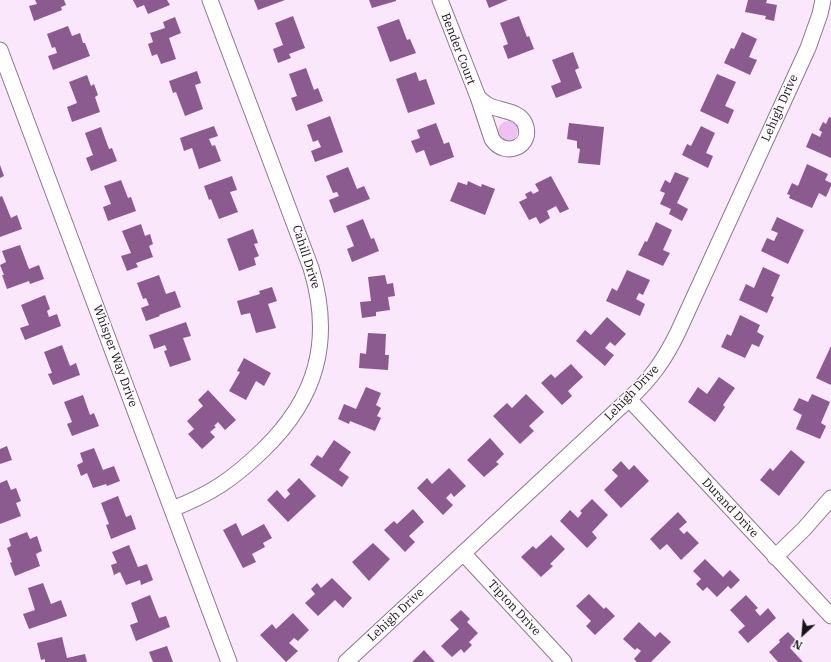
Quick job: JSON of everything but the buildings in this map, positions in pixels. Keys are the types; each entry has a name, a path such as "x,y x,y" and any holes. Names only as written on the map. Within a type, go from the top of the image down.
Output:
{"street":[{"name":"Cahill Drive","path":"172,509 201,498 230,480 278,435 300,406 316,364 320,344 320,304 312,268 210,0"},
{"name":"Bender Court","path":"440,0 470,81 478,97"},
{"name":"Lehigh Drive","path":"346,662 629,399 648,380 659,366 678,332 808,48 820,14 823,0"},
{"name":"Whisper Way Drive","path":"0,50 229,662"},
{"name":"Durand Drive","path":"629,399 831,616"},
{"path":"775,557 804,529 831,498"},
{"name":"Tipton Drive","path":"463,553 564,662"}],"shaded area":[{"path":"508,121 515,124 518,131 515,138 508,141 501,138 498,131 501,124"}]}
